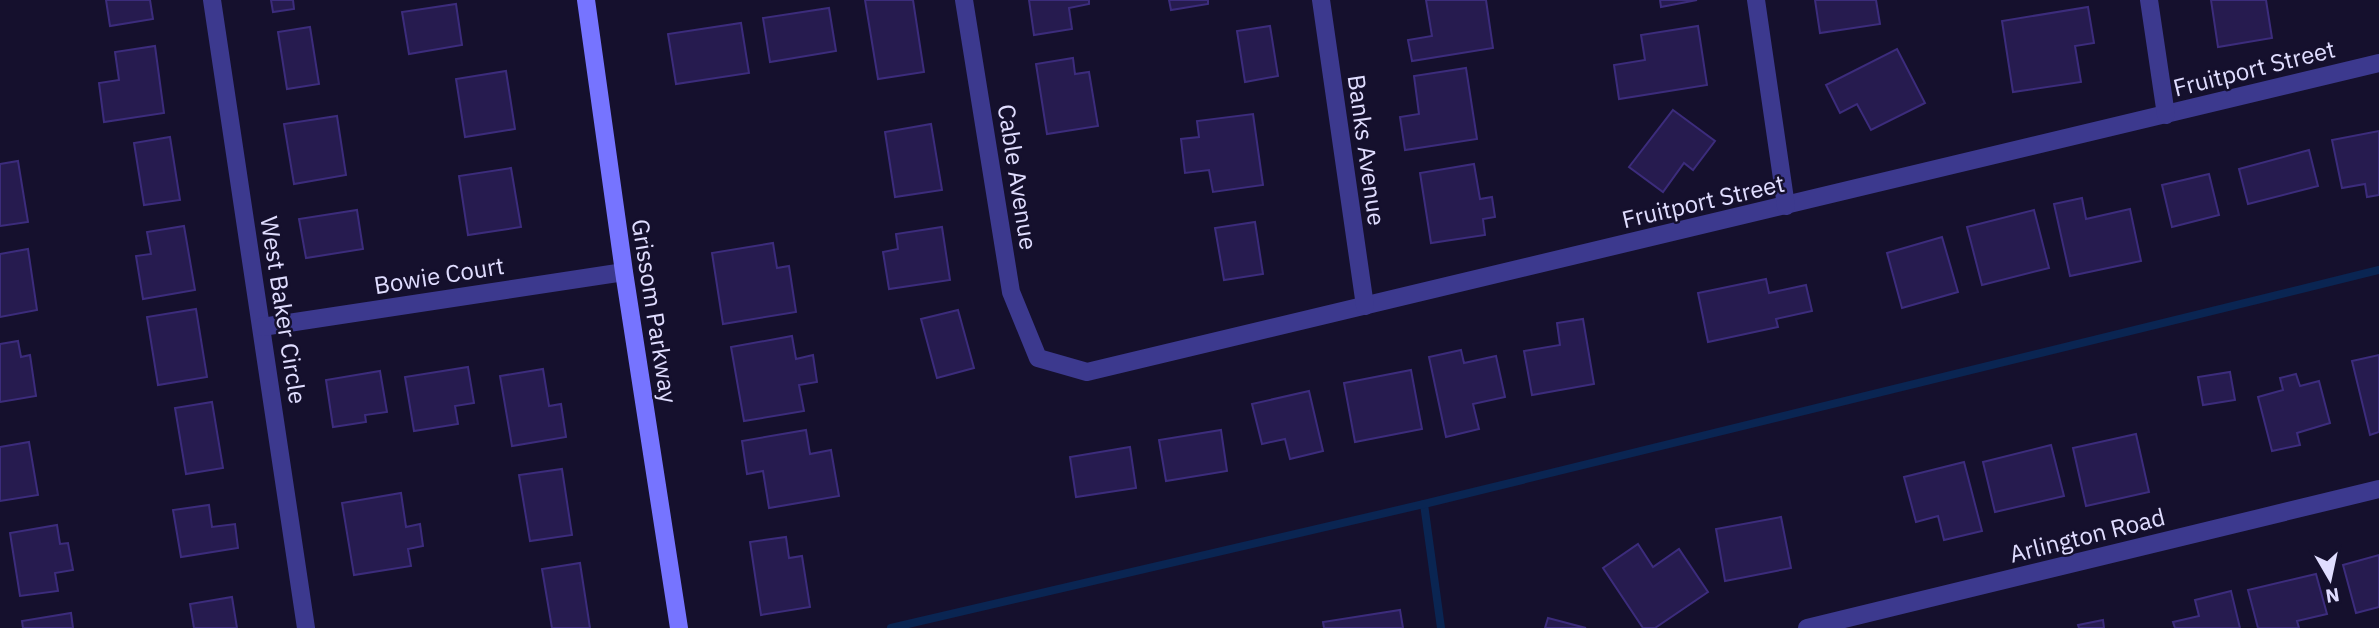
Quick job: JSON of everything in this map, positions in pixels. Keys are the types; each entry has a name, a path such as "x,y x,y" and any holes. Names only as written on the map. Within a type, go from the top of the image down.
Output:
{"main road":[{"name":"Grissom Parkway","path":"586,0 624,272 679,628"}],"street":[{"name":"West Baker Circle","path":"212,0 306,628"},
{"name":"Cable Avenue","path":"964,0 1011,292 1038,358"},
{"name":"Banks Avenue","path":"1321,0 1365,306"},
{"path":"1756,0 1786,206"},
{"path":"2149,0 2166,115"},
{"name":"Fruitport Street","path":"1038,358 1087,372 2379,64"},
{"name":"Bowie Court","path":"262,327 624,272"},
{"name":"Arlington Road","path":"1807,628 2379,489"}],"building":[{"path":"106,0 150,0 153,19 110,26"},
{"path":"271,0 293,0 294,9 273,12"},
{"path":"865,0 913,0 924,72 878,79"},
{"path":"1029,0 1089,0 1089,4 1069,8 1072,29 1034,35"},
{"path":"1169,0 1208,0 1208,4 1171,10"},
{"path":"1426,0 1486,0 1493,48 1412,61 1408,40 1432,36"},
{"path":"1660,0 1697,0 1661,7"},
{"path":"1815,0 1876,0 1880,24 1820,33"},
{"path":"2211,0 2266,0 2272,38 2218,47"},
{"path":"456,4 462,45 409,54 402,12"},
{"path":"2088,7 2094,43 2075,46 2081,82 2013,92 2002,21"},
{"path":"829,8 836,51 770,62 763,18"},
{"path":"741,23 749,73 676,84 668,34"},
{"path":"1270,26 1278,76 1245,82 1237,31"},
{"path":"1698,26 1707,85 1619,99 1614,65 1645,60 1641,35"},
{"path":"310,27 319,84 287,89 278,32"},
{"path":"155,46 164,113 104,122 99,83 119,80 115,52"},
{"path":"1897,49 1925,103 1871,130 1857,104 1840,113 1826,85"},
{"path":"1073,58 1075,74 1089,72 1098,126 1047,134 1036,64"},
{"path":"1466,68 1477,139 1405,150 1400,117 1419,114 1414,76"},
{"path":"506,71 515,129 465,137 456,79"},
{"path":"1673,110 1715,141 1693,170 1684,163 1663,192 1629,167"},
{"path":"1253,114 1263,185 1213,192 1209,170 1185,173 1181,139 1199,137 1197,121"},
{"path":"337,116 346,175 294,184 284,124"},
{"path":"931,124 942,190 895,197 885,132"},
{"path":"2379,131 2379,195 2367,197 2365,184 2342,188 2332,140"},
{"path":"170,137 180,200 144,205 134,143"},
{"path":"2309,150 2318,186 2248,204 2239,169"},
{"path":"18,161 28,222 0,226 0,164"},
{"path":"1474,164 1480,199 1492,197 1495,217 1483,219 1485,235 1431,243 1420,173"},
{"path":"511,168 521,227 468,235 459,176"},
{"path":"2209,174 2219,215 2172,227 2162,185"},
{"path":"2082,198 2086,219 2130,209 2141,261 2070,276 2054,204"},
{"path":"357,210 363,249 306,258 299,219"},
{"path":"2034,210 2049,268 1982,285 1967,227"},
{"path":"1255,222 1263,274 1224,280 1215,228"},
{"path":"184,226 195,290 143,299 136,256 151,254 147,232"},
{"path":"942,227 950,280 889,289 883,252 898,249 896,234"},
{"path":"1942,237 1958,292 1902,308 1887,253"},
{"path":"773,243 777,268 789,266 796,312 723,324 712,253"},
{"path":"28,249 37,310 0,317 0,254"},
{"path":"1766,279 1769,293 1806,285 1812,311 1776,319 1778,327 1708,342 1698,293"},
{"path":"196,309 207,377 158,385 147,317"},
{"path":"958,310 974,368 937,378 921,319"},
{"path":"1583,319 1594,384 1532,395 1524,351 1560,345 1557,323"},
{"path":"792,336 796,359 813,355 817,382 799,385 804,411 744,421 731,347"},
{"path":"18,341 21,357 30,355 36,396 0,402 0,344"},
{"path":"1461,350 1464,363 1496,356 1505,397 1473,404 1479,429 1446,437 1429,357"},
{"path":"2379,355 2379,432 2370,435 2352,361"},
{"path":"468,367 474,403 455,406 458,424 414,431 405,377"},
{"path":"543,369 549,406 561,404 566,437 512,446 500,376"},
{"path":"1411,370 1422,429 1355,442 1344,383"},
{"path":"380,371 387,412 365,415 366,422 333,427 326,380"},
{"path":"2230,372 2235,400 2203,405 2198,377"},
{"path":"2296,374 2300,386 2319,381 2330,423 2297,433 2300,445 2272,451 2258,397 2283,390 2280,378"},
{"path":"1309,391 1323,451 1290,459 1285,439 1262,444 1252,404"},
{"path":"212,402 223,468 186,474 175,408"},
{"path":"806,430 810,454 831,450 839,496 769,508 763,471 747,474 742,441"},
{"path":"1221,430 1227,471 1166,481 1159,440"},
{"path":"2136,434 2149,492 2086,506 2073,448"},
{"path":"29,442 38,495 0,501 0,447"},
{"path":"2051,445 2064,496 1995,512 1983,462"},
{"path":"1130,447 1136,488 1076,497 1070,457"},
{"path":"1964,462 1982,531 1944,540 1938,516 1916,522 1904,477"},
{"path":"562,469 572,535 530,541 519,475"},
{"path":"401,493 406,527 420,524 423,546 408,549 411,566 354,575 342,503"},
{"path":"209,505 212,527 235,524 238,548 181,557 173,510"},
{"path":"1781,517 1791,568 1725,581 1716,529"},
{"path":"57,525 60,544 68,543 73,570 55,573 58,591 20,596 10,533"},
{"path":"786,537 789,558 802,556 810,607 761,615 750,542"},
{"path":"1638,544 1653,567 1679,549 1708,592 1655,628 1643,628 1603,568"},
{"path":"2379,555 2379,607 2356,613 2343,565"},
{"path":"580,563 590,628 552,628 542,569"},
{"path":"2316,574 2327,614 2297,621 2299,628 2258,628 2248,590"},
{"path":"2231,591 2240,628 2175,628 2173,622 2199,616 2195,600"},
{"path":"232,597 237,628 194,628 190,604"},
{"path":"1400,610 1403,628 1324,628 1323,622"},
{"path":"71,613 73,628 23,628 22,621"},
{"path":"1548,618 1586,628 1545,628"},
{"path":"2103,620 2104,628 2079,628 2078,625"}],"waterway":[{"path":"891,628 1424,504 2379,270"},
{"path":"1424,504 1441,628"}]}
